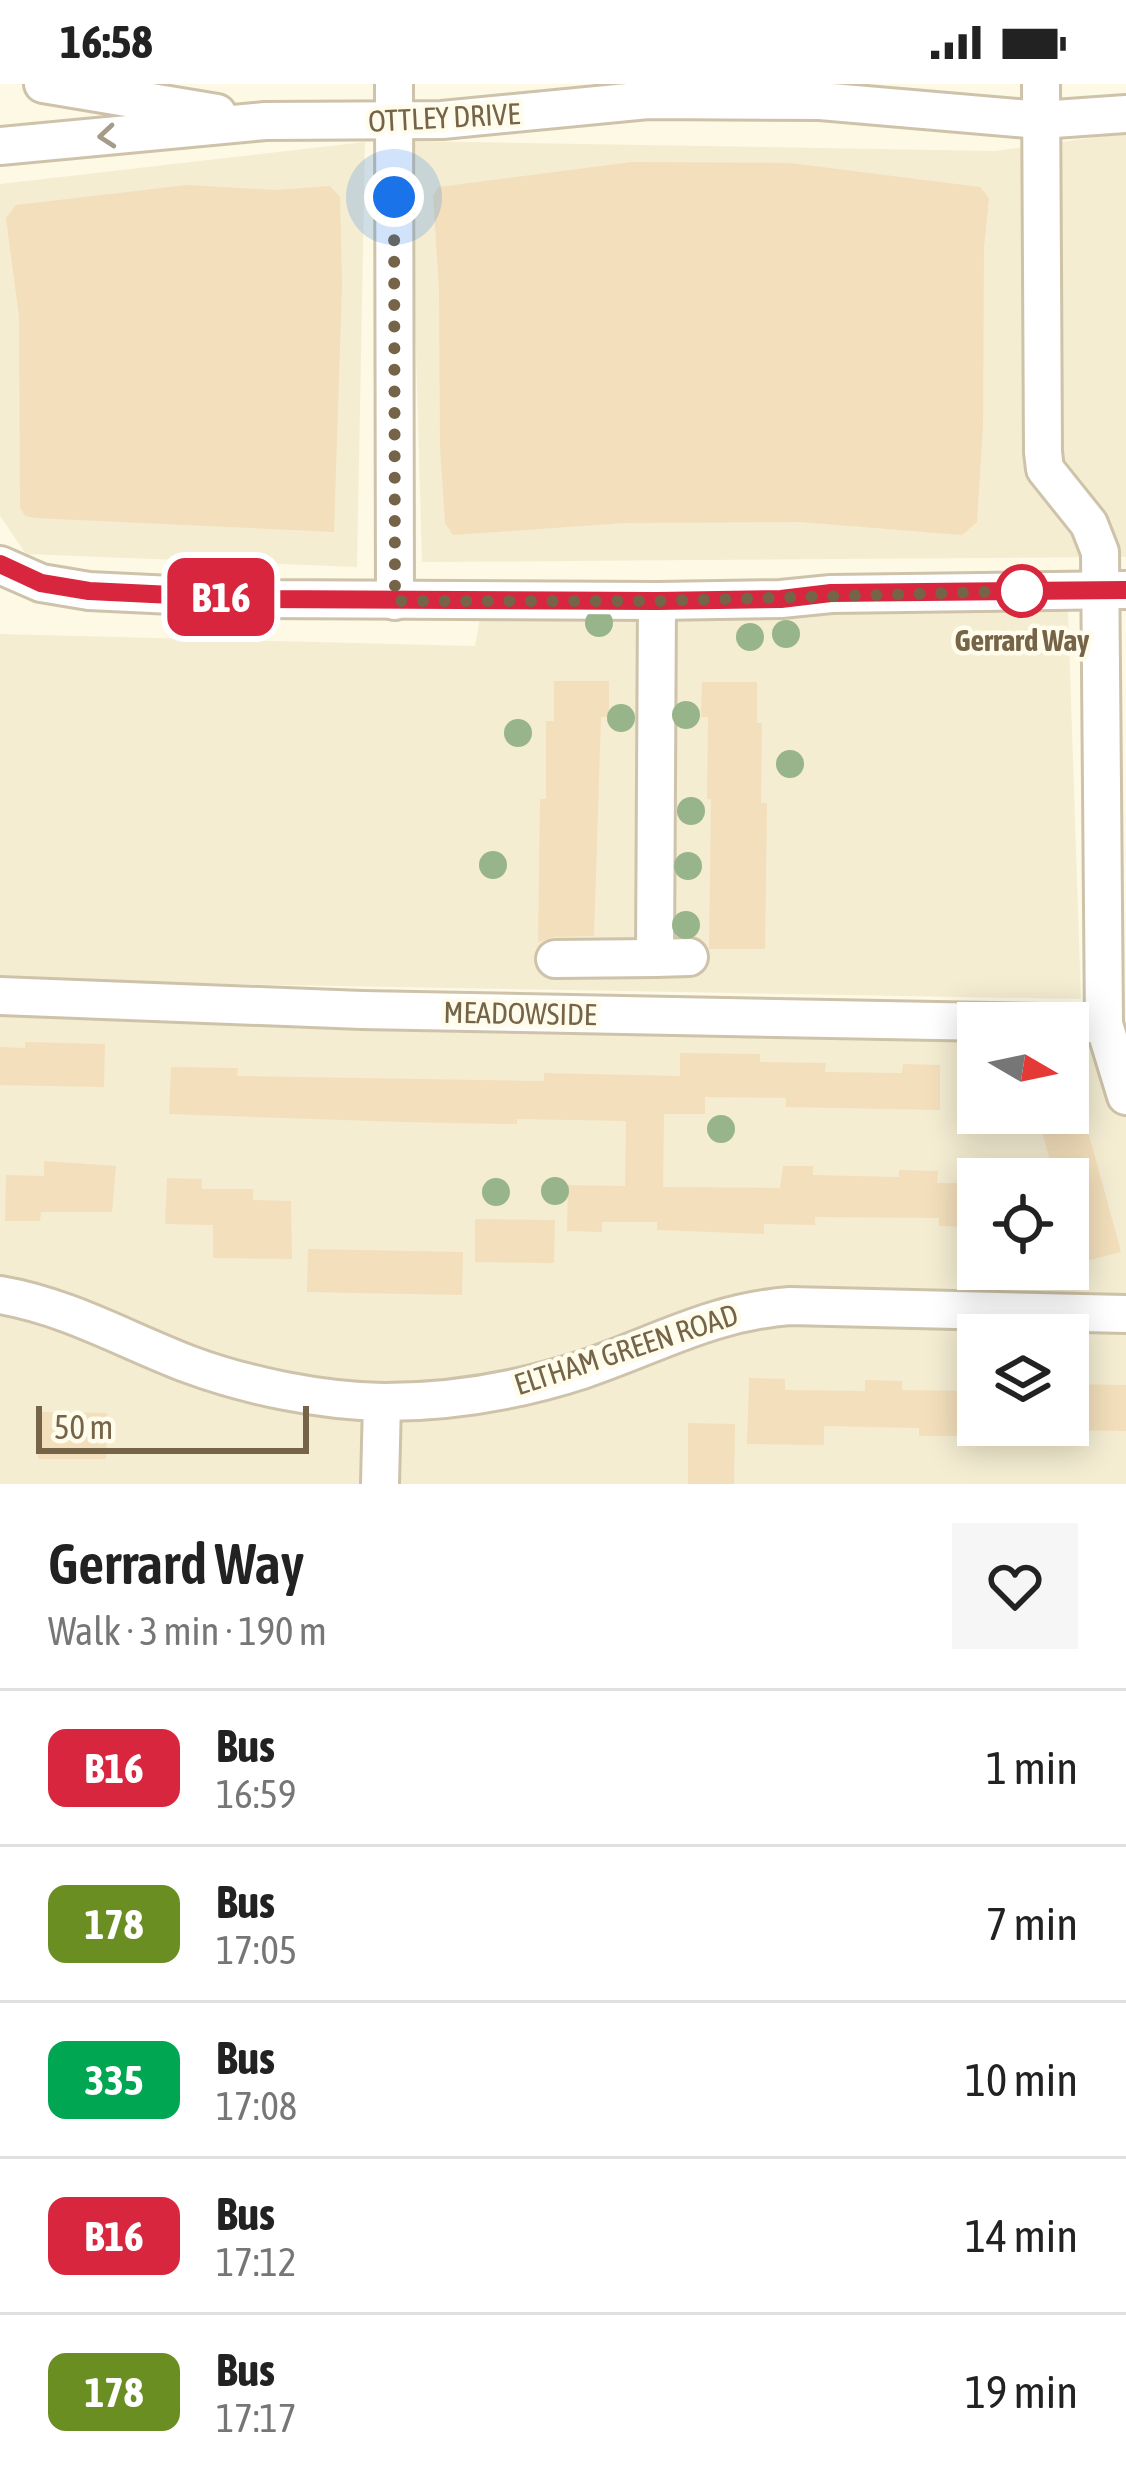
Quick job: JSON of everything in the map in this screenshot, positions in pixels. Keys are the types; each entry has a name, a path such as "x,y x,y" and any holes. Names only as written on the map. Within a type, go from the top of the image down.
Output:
{"street":[{"name":"OTTLEY DRIVE","path":"44,84 265,121"},
{"path":"394,84 395,601"},
{"name":"OTTLEY DRIVE","path":"0,146 265,121 394,122 648,100 1041,102 1126,114"},
{"path":"1041,102 1042,452 1045,469 1089,524 1113,590 1087,1002"},
{"path":"0,565 41,583 89,591 395,601 657,601 781,599 831,593 1113,590"},
{"path":"555,958 672,957 657,601"},
{"name":"MEADOWSIDE","path":"0,996 362,1010 957,1021"},
{"path":"1089,1029 1126,1096"},
{"name":"ELTHAM GREEN ROAD","path":"0,1295 49,1304 190,1365 280,1389 382,1402 459,1397 577,1372 708,1319 749,1309 1126,1314"},
{"path":"380,1484 382,1402"}],"shaded area":[{"path":"1126,133 1126,557 422,562 410,141 995,151"},
{"path":"365,142 357,567 26,554 0,516 0,184"},
{"path":"1068,610 1081,999 0,980 0,634 475,646 480,618"},
{"path":"0,1010 957,1028 957,1134 1089,1134 1089,1030 1126,1031 1126,1484 0,1484"}],"building":[{"path":"632,162 790,163 980,187 989,198 977,522 962,535 800,522 624,523 453,535 445,523 440,446 433,196 438,187"},
{"path":"187,185 276,190 330,186 340,197 334,532 35,518 25,516 20,507 19,317 6,218 16,205"},
{"path":"554,681 609,681 609,717 601,717 594,936 538,942 540,799 546,799 546,721 554,721"},
{"path":"702,682 757,682 757,723 762,723 761,803 767,803 765,949 709,949 711,799 707,799 708,717 701,717"},
{"path":"25,1042 105,1044 104,1087 0,1085 0,1047 25,1048"},
{"path":"680,1053 760,1054 760,1062 826,1063 825,1072 902,1073 903,1064 940,1065 940,1110 786,1107 786,1098 705,1097 705,1114 664,1114 663,1187 780,1188 783,1166 813,1166 813,1175 899,1177 899,1170 938,1171 937,1183 957,1183 957,1226 939,1226 939,1218 815,1217 815,1225 764,1224 764,1234 657,1230 657,1222 602,1222 602,1232 567,1231 568,1185 625,1186 626,1121 517,1119 517,1124 169,1114 171,1067 238,1068 237,1076 544,1081 544,1073 680,1076"},
{"path":"1043,1134 1089,1134 1121,1252 1089,1260 1089,1158 1049,1158"},
{"path":"44,1161 116,1166 112,1212 41,1212 40,1221 5,1221 6,1175 44,1176"},
{"path":"167,1178 202,1179 202,1189 253,1189 253,1200 291,1201 292,1259 213,1258 213,1225 165,1224"},
{"path":"475,1219 555,1220 554,1263 475,1262"},
{"path":"308,1249 463,1252 462,1295 307,1292"},
{"path":"749,1378 785,1379 785,1390 865,1391 865,1380 902,1381 902,1390 957,1391 957,1436 919,1436 919,1428 824,1426 824,1445 747,1444"},
{"path":"1089,1384 1126,1385 1126,1431 1089,1430"},
{"path":"39,1412 107,1413 106,1459 38,1459"},
{"path":"688,1423 735,1424 734,1484 688,1484"}],"bus line":[{"name":"B16","path":"0,564 41,583 89,591 256,599 657,601 781,599 831,593 1126,590"}],"place":[{"name":"Gerrard Way","path":"1022,591"}],"route":[{"path":"394,197 395,601 657,601 1022,591"}]}
